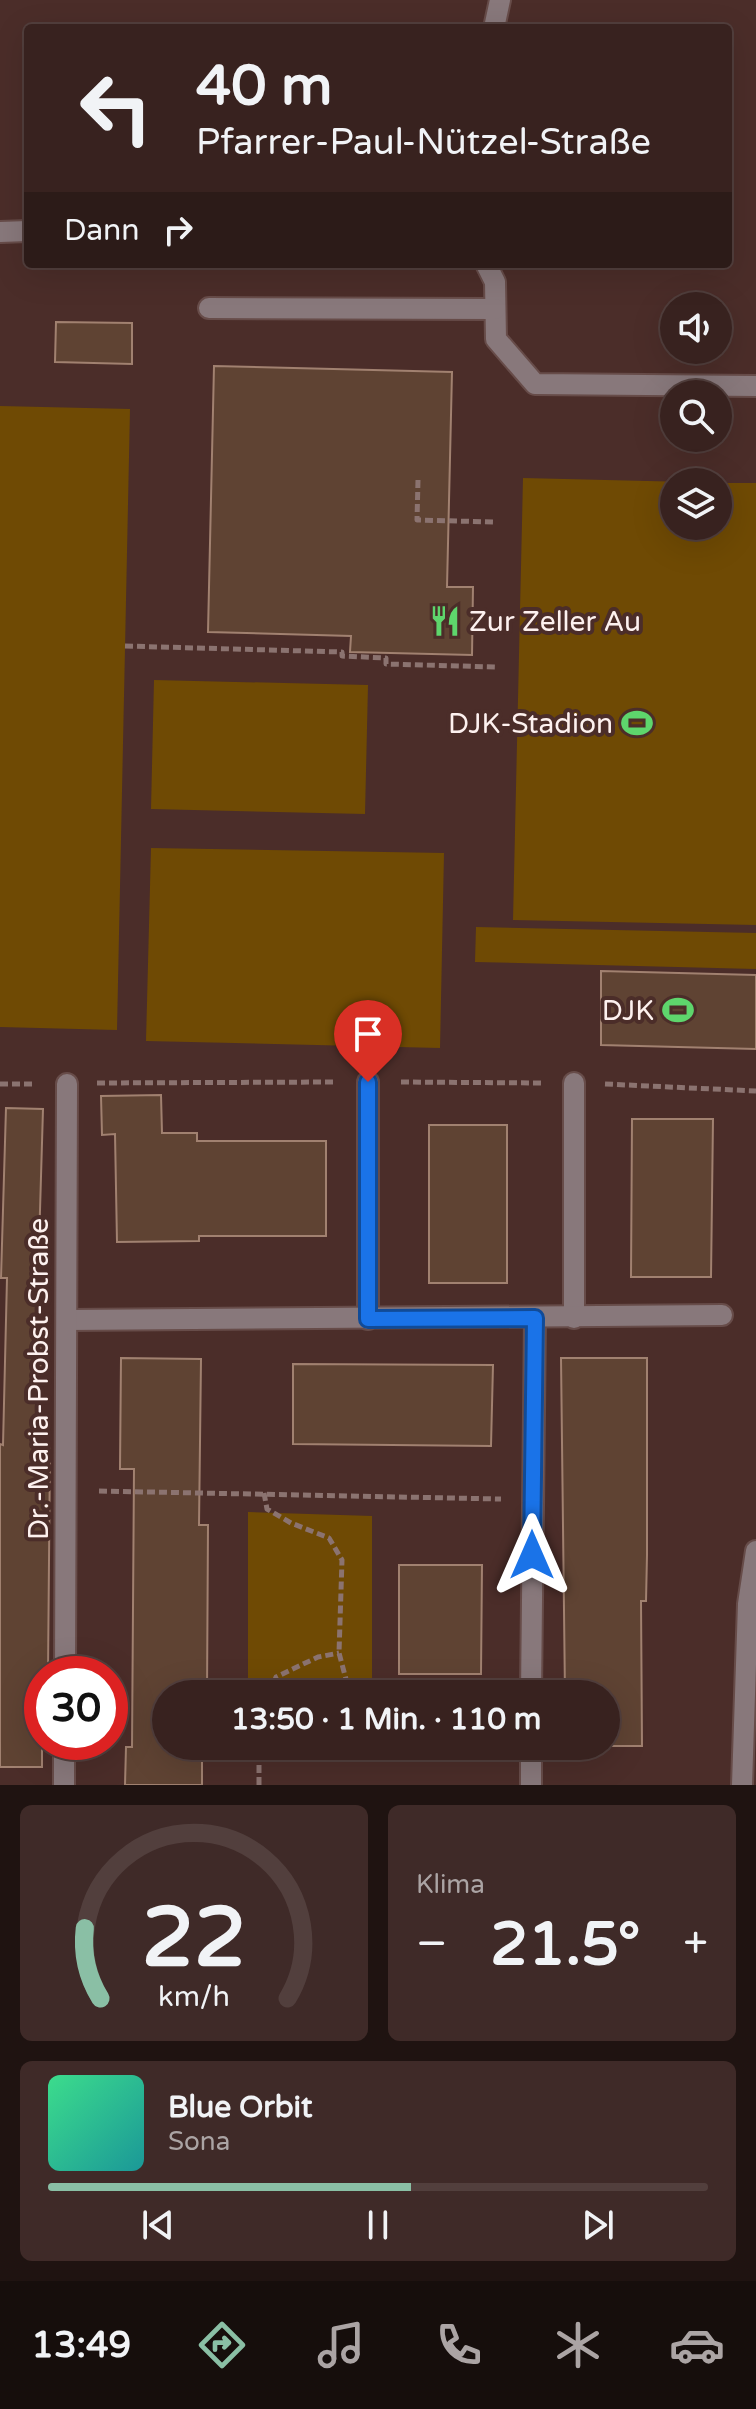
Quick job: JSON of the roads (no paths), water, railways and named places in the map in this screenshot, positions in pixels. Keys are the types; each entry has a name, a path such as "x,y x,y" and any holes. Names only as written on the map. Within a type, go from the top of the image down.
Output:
{"street":[{"path":"495,24 500,0"},
{"path":"0,232 24,231"},
{"path":"488,268 495,282 496,339 535,384 756,386"},
{"path":"209,308 495,309"},
{"path":"368,1082 368,1319"},
{"path":"574,1083 574,1318"},
{"name":"Dr.-Maria-Probst-Straße","path":"65,1656 67,1084"},
{"path":"68,1320 722,1315"},
{"path":"531,1680 535,1318"},
{"path":"742,1785 748,1604 756,1551"},
{"path":"64,1760 64,1785"},
{"path":"531,1760 531,1785"}],"place":[{"name":"Zur Zeller Au","path":"445,621"},
{"name":"DJK-Stadion","path":"637,723"},
{"name":"DJK","path":"678,1010"}]}
